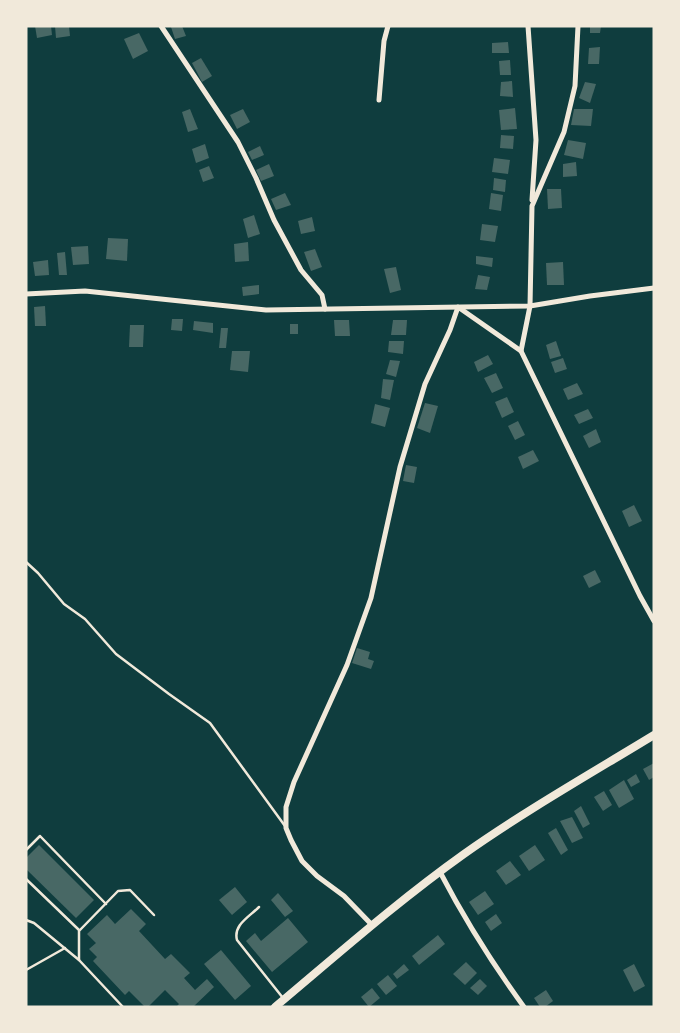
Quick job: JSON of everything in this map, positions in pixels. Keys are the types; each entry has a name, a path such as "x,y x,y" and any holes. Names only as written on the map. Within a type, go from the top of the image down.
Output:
{"main road":[{"path":"275,1007 372,925 440,872 489,837 654,735"}],"street":[{"path":"161,26 238,142 274,220 301,270 322,295 325,309"},
{"path":"379,100 384,41 388,26"},
{"path":"521,351 530,306 532,206 536,140 528,26"},
{"path":"532,206 564,132 575,86 578,26"},
{"path":"26,294 85,291 266,310 530,306 599,294 654,288"},
{"path":"458,307 521,351 640,596 654,621"},
{"path":"372,925 344,896 317,876 302,861 290,840 286,828 286,807 294,782 347,665 371,598 400,467 426,384 458,307"},
{"path":"440,872 466,922 505,982 524,1007"}],"lane":[{"path":"26,562 38,573 64,604 85,618 116,654 210,723 286,828"},
{"path":"26,850 40,836 106,904"},
{"path":"26,879 79,931"},
{"path":"79,960 79,931 118,891 130,890 154,915"},
{"path":"259,908 239,925 235,933 237,940 284,999"},
{"path":"26,920 34,923 79,960 122,1007"},
{"path":"26,970 65,948"}],"building":[{"path":"35,26 51,26 52,35 37,38"},
{"path":"55,26 69,26 70,36 56,38"},
{"path":"182,26 186,36 175,39 171,27"},
{"path":"590,26 601,26 600,33 590,33"},
{"path":"139,33 148,51 133,59 124,39"},
{"path":"508,42 509,53 492,53 492,43"},
{"path":"600,47 599,64 588,64 589,48"},
{"path":"201,58 212,76 202,82 192,63"},
{"path":"510,60 511,75 500,75 499,61"},
{"path":"512,81 513,97 500,96 501,82"},
{"path":"585,82 596,84 590,103 579,98"},
{"path":"515,108 517,129 501,130 499,110"},
{"path":"190,109 198,129 188,132 182,112"},
{"path":"243,109 250,122 237,129 230,115"},
{"path":"574,109 593,109 591,126 571,125"},
{"path":"501,135 514,136 513,149 500,148"},
{"path":"568,140 586,143 583,159 564,155"},
{"path":"205,144 209,158 196,163 192,149"},
{"path":"260,146 264,155 252,160 248,152"},
{"path":"494,158 510,160 508,174 492,172"},
{"path":"576,162 577,176 563,177 563,164"},
{"path":"269,164 274,176 261,181 256,170"},
{"path":"209,166 214,178 203,182 199,170"},
{"path":"494,178 506,180 505,192 493,190"},
{"path":"547,189 561,189 562,208 548,209"},
{"path":"285,193 291,205 276,210 271,199"},
{"path":"491,193 503,195 501,211 489,209"},
{"path":"254,215 260,234 248,238 243,219"},
{"path":"312,217 315,231 301,234 298,221"},
{"path":"482,224 498,226 495,242 480,240"},
{"path":"108,238 128,239 127,261 106,259"},
{"path":"248,242 249,261 235,262 234,244"},
{"path":"88,246 89,264 73,265 71,247"},
{"path":"315,249 322,267 311,271 304,252"},
{"path":"65,252 67,275 59,275 57,253"},
{"path":"476,256 493,258 492,267 476,264"},
{"path":"48,260 49,275 35,276 33,262"},
{"path":"563,262 564,285 547,285 546,263"},
{"path":"396,267 401,290 390,293 384,269"},
{"path":"478,275 490,277 487,290 475,289"},
{"path":"259,285 259,294 243,296 242,287"},
{"path":"45,306 46,326 35,326 34,307"},
{"path":"172,319 183,319 182,331 171,330"},
{"path":"334,320 349,320 350,336 335,336"},
{"path":"393,320 407,320 406,335 391,335"},
{"path":"194,321 213,323 213,333 193,330"},
{"path":"290,324 298,324 298,334 290,334"},
{"path":"130,325 144,325 143,347 129,347"},
{"path":"221,328 228,328 226,348 219,348"},
{"path":"389,341 404,341 403,354 388,352"},
{"path":"556,341 561,356 550,359 546,345"},
{"path":"232,351 250,351 248,372 230,370"},
{"path":"488,355 493,364 478,372 474,362"},
{"path":"563,358 567,369 555,373 551,362"},
{"path":"390,360 400,361 396,377 386,374"},
{"path":"496,373 503,388 492,393 484,378"},
{"path":"383,379 394,380 390,400 381,398"},
{"path":"577,383 583,394 568,400 563,389"},
{"path":"507,397 514,412 502,418 495,402"},
{"path":"425,403 438,406 430,433 417,428"},
{"path":"375,404 390,408 385,427 371,423"},
{"path":"588,409 593,418 579,424 574,415"},
{"path":"518,421 525,435 515,440 508,426"},
{"path":"596,429 601,442 589,448 583,436"},
{"path":"533,450 539,461 523,469 518,457"},
{"path":"406,465 417,467 414,483 403,481"},
{"path":"634,505 642,521 629,527 622,511"},
{"path":"595,570 601,582 589,588 583,576"},
{"path":"357,648 370,652 368,659 374,661 371,669 352,663"},
{"path":"654,763 654,777 649,780 643,769"},
{"path":"636,774 640,782 631,787 627,780"},
{"path":"624,780 634,799 619,808 609,790"},
{"path":"604,791 612,805 603,811 594,797"},
{"path":"581,806 590,824 583,828 574,811"},
{"path":"572,817 583,838 572,843 560,821"},
{"path":"556,828 568,850 561,855 548,833"},
{"path":"39,845 94,900 76,918 26,869 26,858"},
{"path":"535,845 545,860 529,871 519,856"},
{"path":"510,861 521,875 506,885 496,871"},
{"path":"235,887 247,902 232,915 219,900"},
{"path":"485,891 494,904 478,915 469,902"},
{"path":"278,893 293,911 285,917 271,900"},
{"path":"131,909 146,924 139,931 165,959 171,954 190,973 184,978 195,990 207,979 214,987 193,1007 176,1007 179,1004 165,990 148,1007 145,1007 129,991 125,995 93,961 97,957 89,949 96,943 87,934 107,915 115,924"},
{"path":"496,914 502,923 491,931 485,922"},
{"path":"288,918 308,942 272,972 246,941 255,933 261,941"},
{"path":"438,935 445,944 419,965 412,956"},
{"path":"221,950 251,986 235,1000 204,964"},
{"path":"466,962 477,973 465,985 453,974"},
{"path":"404,964 409,970 397,979 393,974"},
{"path":"634,964 645,986 634,992 623,970"},
{"path":"388,975 397,986 386,995 377,984"},
{"path":"480,979 487,986 478,995 470,988"},
{"path":"372,988 380,998 369,1007 361,997"},
{"path":"546,990 553,1001 545,1007 540,1007 534,998"}]}
